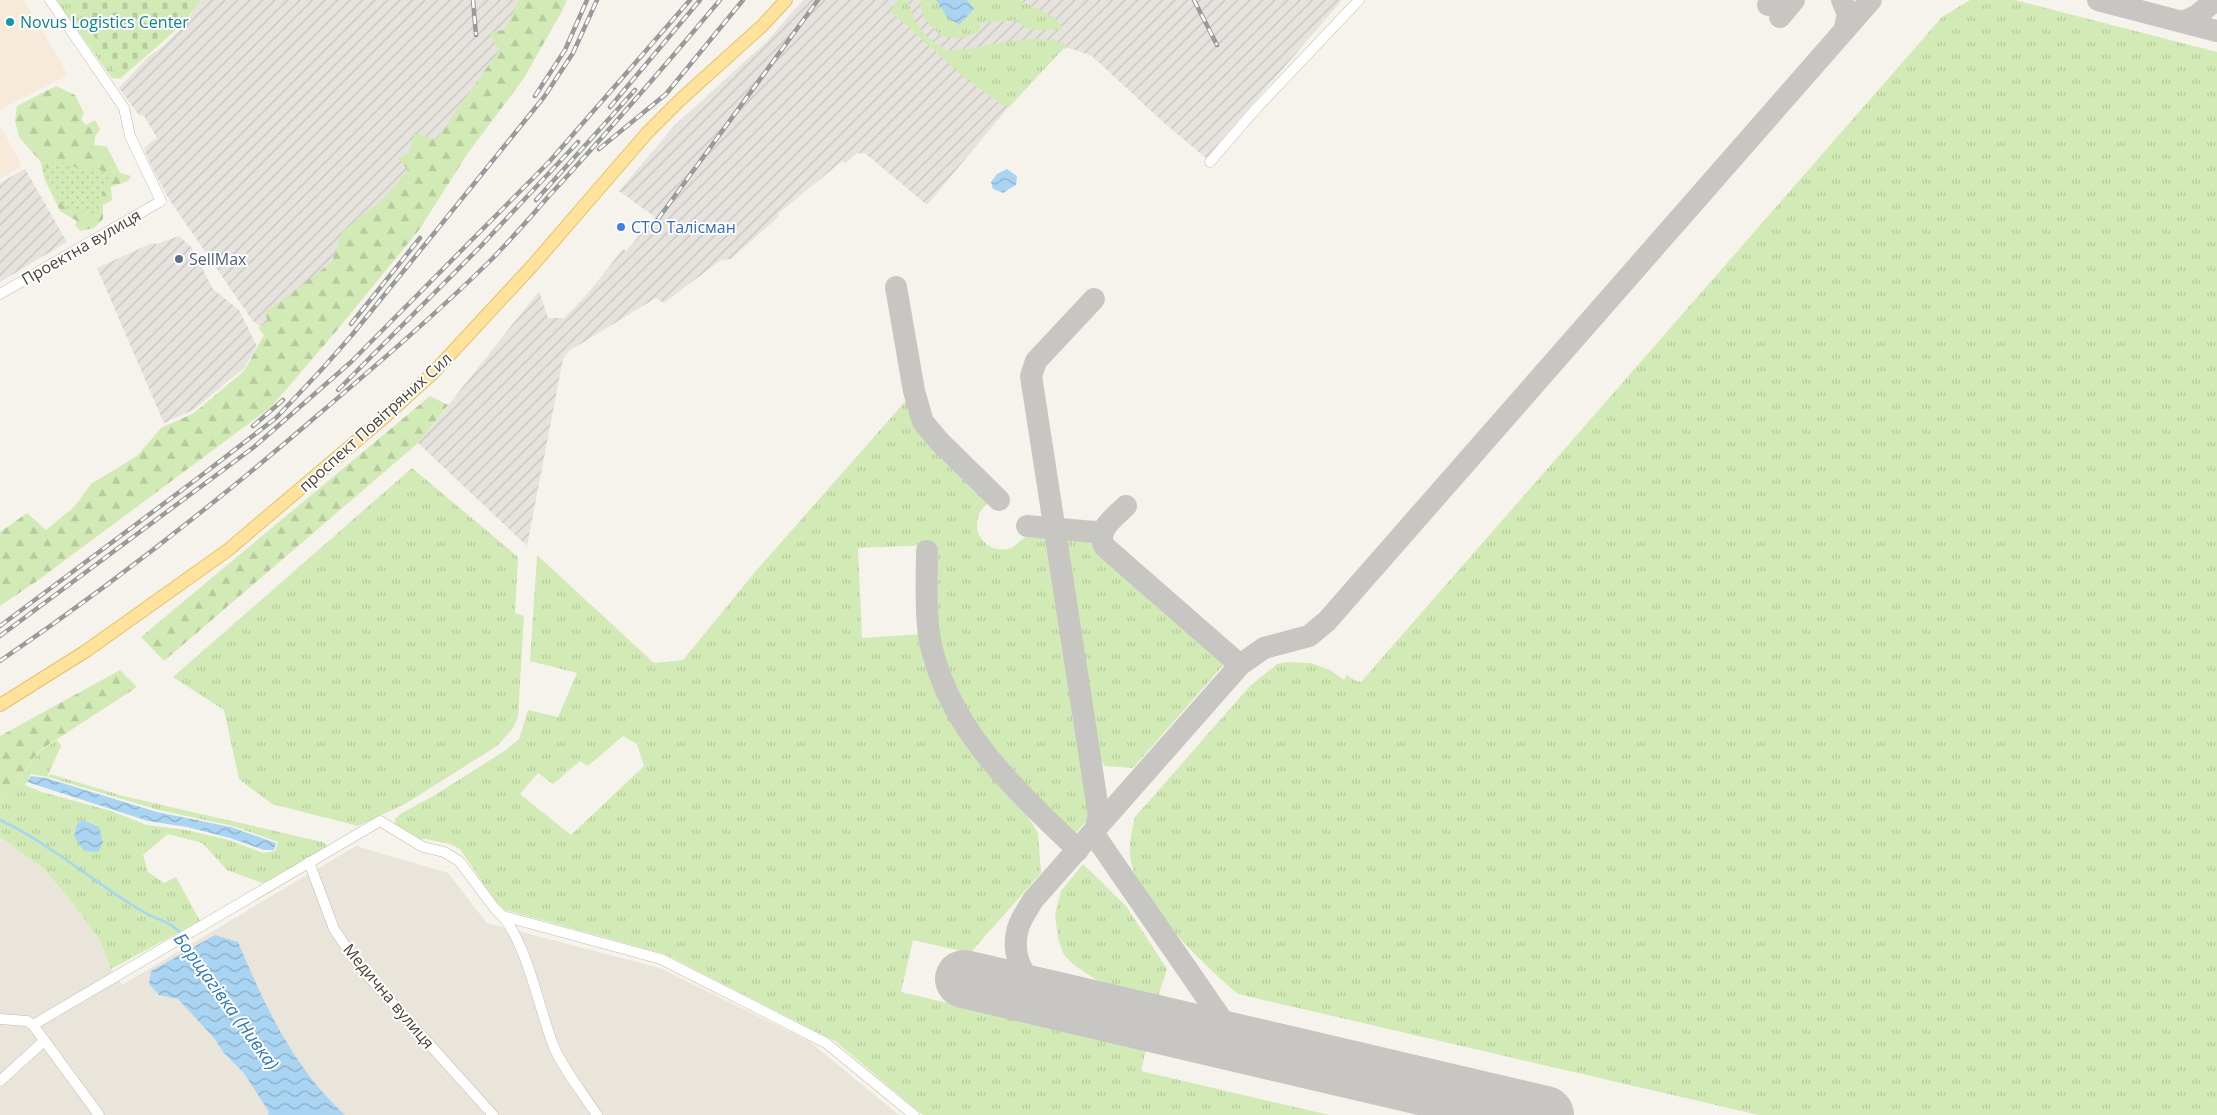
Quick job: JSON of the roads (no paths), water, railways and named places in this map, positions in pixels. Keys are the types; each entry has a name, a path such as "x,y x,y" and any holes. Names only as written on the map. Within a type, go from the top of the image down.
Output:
{"main road":[{"name":"проспект Повітряних Сил","path":"0,705 86,651 228,550 386,416 432,374 533,265 647,133 680,100 762,26 786,0"}],"street":[{"name":"Проектна вулиця","path":"0,294 161,201 130,136 124,108 50,0"},
{"path":"1210,162 1359,0"},
{"path":"33,1025 380,821 423,847 452,856 459,861 496,910 503,916 519,946 554,1048 597,1115"},
{"name":"Медична вулиця","path":"309,862 334,929 359,966 493,1115"},
{"path":"503,916 661,959 826,1043 914,1115"},
{"path":"0,1019 28,1021 33,1025 99,1115"},
{"path":"0,1081 44,1041"}],"water":[{"path":"936,0 967,0 974,9 959,25 947,17"},
{"path":"1007,169 1017,176 1016,185 1003,193 993,189 991,182 997,174"},
{"path":"31,776 46,778 157,812 231,827 276,843 274,850 264,850 230,838 187,827 148,821 27,782"},
{"path":"83,820 99,827 103,843 98,852 84,851 74,836 77,824"},
{"path":"215,935 238,942 282,1035 310,1077 345,1115 268,1115 269,1112 244,1073 223,1052 215,1039 178,999 159,995 149,984 151,971"}],"waterway":[{"name":"Борщагівка (Нивка)","path":"0,820 37,840 124,900 147,914 173,926 181,934"},
{"name":"Борщагівка (Нивка)","path":"184,939 192,951"}],"railway":[{"path":"473,0 476,35"},
{"path":"535,96 565,50 587,0"},
{"path":"0,626 276,418 352,335 544,97 573,53 597,0"},
{"path":"0,636 254,447 351,362 549,162 690,0"},
{"path":"610,107 700,0"},
{"path":"0,661 81,604 198,515 335,400 448,301 492,259 635,100 720,0"},
{"path":"599,149 666,94 743,0"},
{"path":"658,219 818,0"},
{"path":"1194,0 1217,45"},
{"path":"536,200 635,90"},
{"path":"338,390 481,246 578,142"},
{"path":"351,324 420,238"},
{"path":"253,426 283,400"}],"place":[{"name":"Novus Logistics Center","path":"10,22"},
{"name":"СТО Талісман","path":"621,227"},
{"name":"SellMax","path":"179,259"}]}
